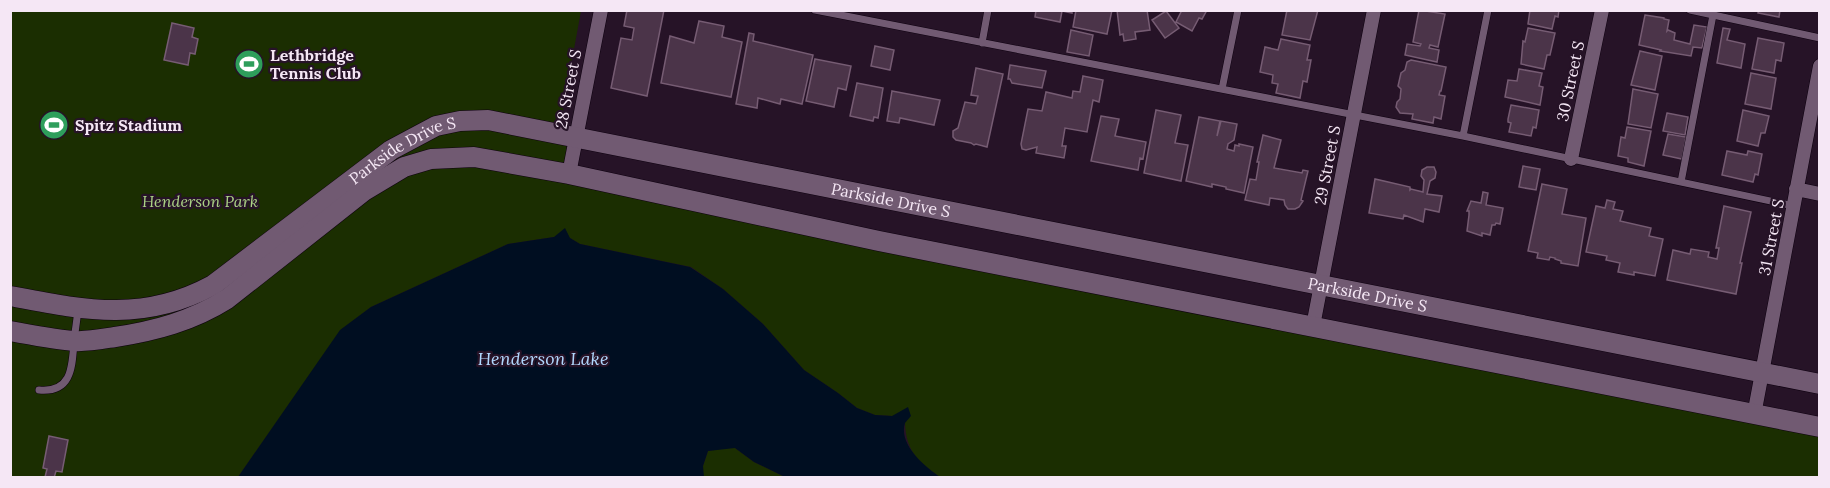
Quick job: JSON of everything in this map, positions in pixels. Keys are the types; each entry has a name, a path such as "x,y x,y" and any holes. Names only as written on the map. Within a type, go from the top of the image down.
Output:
{"street":[{"name":"28 Street S","path":"569,174 601,10"},
{"name":"29 Street S","path":"1313,326 1374,10"},
{"name":"30 Street S","path":"1571,159 1602,10"},
{"name":"31 Street S","path":"1754,415 1820,66"},
{"name":"Parkside Drive S","path":"10,296 98,311 145,308 195,295 213,285 391,150 436,126 460,121 488,120 1820,384"},
{"name":"Parkside Drive S","path":"10,331 74,341 106,339 158,330 209,311 364,191 404,166 431,159 474,157 569,174 879,241 1820,427"},
{"path":"1796,189 1820,194"}],"lane":[{"path":"815,10 1463,136 1794,206"},
{"path":"982,43 988,10"},
{"path":"1222,89 1238,10"},
{"path":"1463,136 1488,10"},
{"path":"1690,10 1820,38"},
{"path":"1681,182 1713,15"},
{"path":"39,390 55,390 66,380 72,363 78,309"}],"green space":[{"name":"Henderson Park","path":"10,11 581,11 563,109 569,174 1819,427 1819,477 940,477 926,466 911,449 905,423 893,416 875,415 857,408 804,370 763,324 723,289 691,267 580,244 570,238 554,237 508,244 371,307 341,330 238,477 11,477"},
{"path":"735,448 754,462 785,477 704,478 702,476 703,466 708,451"}],"water":[{"name":"Henderson Lake","path":"565,228 570,238 580,244 690,267 723,289 763,324 804,370 857,408 875,415 892,416 908,407 911,416 905,423 904,431 909,447 940,477 785,477 754,462 735,448 708,451 703,466 704,477 238,477 340,330 371,307 508,244 554,237"}],"building":[{"path":"627,10 664,10 647,96 611,88 621,38 632,40 634,28 624,26"},
{"path":"1036,10 1072,10 1072,13 1062,11 1060,22 1035,17"},
{"path":"1076,10 1112,10 1107,34 1073,27"},
{"path":"1117,10 1147,10 1150,30 1135,32 1136,39 1124,41 1123,34 1120,35"},
{"path":"1182,10 1207,10 1202,19 1199,18 1192,31 1176,22"},
{"path":"1287,10 1318,10 1310,40 1282,35"},
{"path":"1419,10 1445,14 1438,47 1430,45 1429,48 1439,50 1437,62 1405,55 1407,44 1420,46 1421,44 1413,42"},
{"path":"1530,10 1559,10 1552,29 1528,24"},
{"path":"1759,10 1780,10 1779,17 1758,13"},
{"path":"1166,11 1179,28 1165,38 1152,20"},
{"path":"1645,15 1669,20 1667,31 1675,33 1674,40 1690,44 1694,25 1707,27 1702,48 1693,47 1691,56 1639,45"},
{"path":"699,21 724,26 722,37 742,42 731,97 661,83 670,36 694,43"},
{"path":"172,23 194,28 192,37 198,39 195,54 190,53 188,65 164,60"},
{"path":"1528,28 1555,33 1544,69 1521,64 1523,41 1525,42"},
{"path":"1723,28 1730,29 1727,40 1745,44 1741,68 1717,63"},
{"path":"1071,30 1093,35 1089,56 1067,52"},
{"path":"749,33 754,34 753,41 813,55 802,104 781,99 780,104 758,98 757,108 736,104"},
{"path":"1758,38 1784,43 1781,61 1776,60 1774,73 1752,69"},
{"path":"1281,39 1310,45 1307,60 1311,60 1307,82 1303,81 1300,98 1276,93 1278,84 1272,83 1273,75 1260,72 1265,47 1278,50"},
{"path":"875,46 894,50 890,70 871,66"},
{"path":"1640,51 1662,56 1655,90 1631,85"},
{"path":"815,59 851,66 846,90 838,88 834,107 806,101"},
{"path":"1411,60 1446,67 1439,95 1445,96 1441,119 1434,117 1433,123 1412,119 1413,114 1400,113 1396,107 1400,99 1401,89 1398,86 1401,73 1405,70 1407,62"},
{"path":"1010,65 1046,71 1042,88 1012,83 1008,79"},
{"path":"976,68 1003,74 987,147 956,140 953,137 953,131 958,128 965,102 976,104 978,96 971,95"},
{"path":"1519,69 1542,73 1539,86 1543,87 1540,105 1505,97 1508,80 1517,81"},
{"path":"1751,73 1776,78 1771,109 1745,104"},
{"path":"1083,76 1103,80 1099,102 1093,100 1087,132 1065,128 1062,146 1066,146 1064,158 1036,153 1037,147 1022,149 1028,109 1042,111 1046,92 1072,98 1073,91 1080,92"},
{"path":"857,83 883,88 878,118 874,117 873,121 850,116"},
{"path":"1633,89 1658,94 1651,128 1628,124"},
{"path":"892,91 940,100 934,125 900,118 899,123 887,121"},
{"path":"1511,105 1539,110 1536,128 1533,127 1531,136 1509,132 1511,123 1508,119"},
{"path":"1156,110 1181,115 1175,143 1188,145 1181,181 1144,173"},
{"path":"1743,110 1769,116 1765,133 1761,133 1758,146 1737,141"},
{"path":"1667,113 1688,117 1685,135 1663,131"},
{"path":"1101,116 1119,119 1115,136 1146,142 1138,170 1091,161"},
{"path":"1199,117 1220,121 1217,136 1221,121 1237,124 1234,140 1228,144 1227,149 1234,151 1235,145 1239,146 1239,144 1253,147 1244,193 1212,184 1212,187 1186,181"},
{"path":"1627,127 1651,131 1644,166 1628,162 1628,158 1618,156 1621,137 1625,138"},
{"path":"1668,134 1686,137 1682,159 1663,155"},
{"path":"1263,135 1281,140 1274,168 1302,173 1303,170 1308,171 1301,200 1303,201 1295,209 1288,209 1284,200 1270,198 1269,205 1245,200 1250,179 1256,180"},
{"path":"1727,151 1747,155 1748,151 1762,154 1758,175 1755,174 1753,182 1722,175"},
{"path":"1523,166 1540,169 1536,190 1519,187"},
{"path":"1434,167 1436,172 1435,178 1430,181 1427,194 1442,196 1439,212 1425,209 1423,222 1404,215 1403,219 1369,213 1375,179 1423,192 1424,180 1421,176 1422,170"},
{"path":"1542,184 1567,189 1562,214 1586,218 1578,266 1561,263 1550,257 1549,260 1537,258 1538,253 1528,251"},
{"path":"1483,192 1488,193 1486,205 1503,208 1500,224 1492,225 1490,235 1482,233 1482,236 1467,231 1469,211 1467,211 1471,201 1481,203"},
{"path":"1607,200 1615,202 1613,209 1623,211 1620,221 1651,228 1649,236 1663,239 1655,276 1618,272 1620,263 1606,260 1607,256 1586,252 1596,206 1605,208"},
{"path":"1724,206 1751,212 1736,294 1667,280 1673,250 1690,254 1691,249 1709,252 1708,257 1717,259 1719,248 1716,248"},
{"path":"49,436 68,440 62,472 56,471 54,478 45,477 47,469 43,468"}],"place":[{"name":"Lethbridge Tennis Club","path":"249,64"},
{"name":"Spitz Stadium","path":"54,125"}]}
